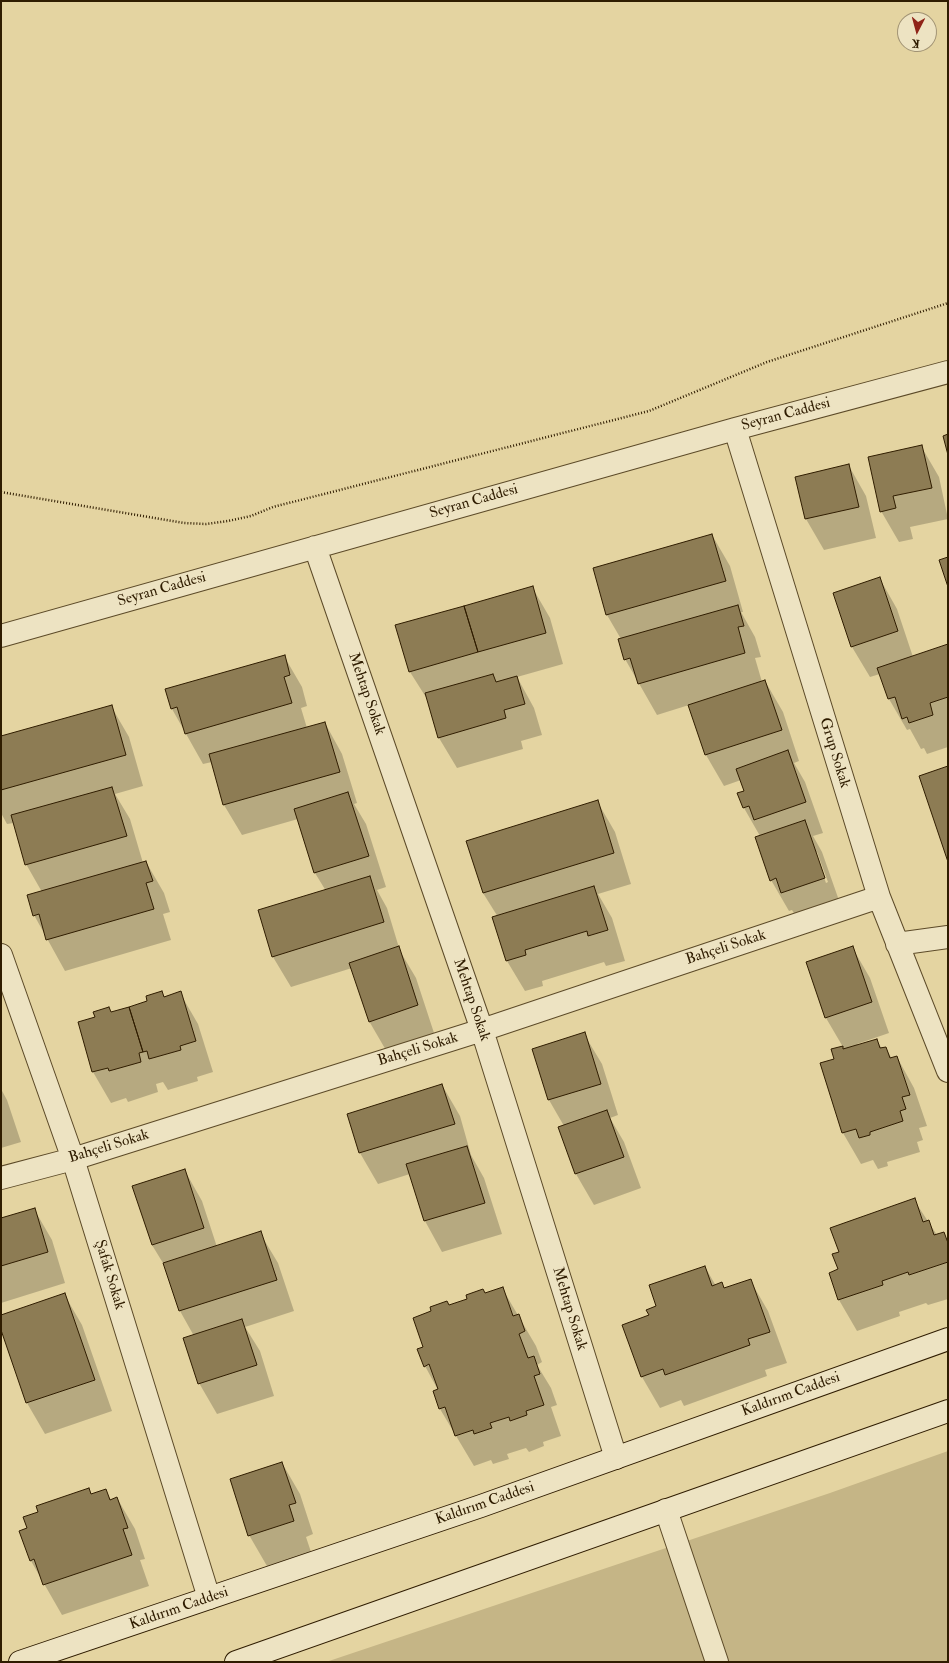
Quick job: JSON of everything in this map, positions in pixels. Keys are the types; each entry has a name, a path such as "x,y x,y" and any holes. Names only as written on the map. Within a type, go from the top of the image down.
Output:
{"street":[{"name":"Seyran Caddesi","path":"1,636 735,429 948,372"},
{"name":"Grup Sokak","path":"735,429 879,898 948,1072"},
{"name":"Mehtap Sokak","path":"315,547 482,1030 616,1458"},
{"name":"Bahçeli Sokak","path":"1,1178 73,1158 482,1030 879,898"},
{"path":"897,944 948,937"},
{"name":"Şafak Sokak","path":"1,955 73,1158 209,1598"},
{"name":"Kaldırım Caddesi","path":"20,1662 473,1509 948,1339"},
{"path":"236,1662 948,1411"},
{"path":"666,1510 717,1662"}],"path":[{"path":"1,492 184,523 206,524 228,521 251,516 274,507 649,411 767,362 948,303"}],"shaded area":[{"path":"948,1451 948,1662 326,1662 830,1493"}],"building":[{"path":"948,434 948,455 943,436"},
{"path":"922,445 932,488 893,496 896,508 880,512 868,457"},
{"path":"849,464 859,507 805,519 795,477"},
{"path":"712,534 726,581 606,615 593,568"},
{"path":"948,557 948,587 939,560"},
{"path":"880,577 898,631 851,647 833,593"},
{"path":"533,586 546,633 478,652 464,606"},
{"path":"738,605 744,626 738,627 745,653 638,684 630,658 624,660 618,639"},
{"path":"464,606 478,652 409,672 395,625"},
{"path":"948,644 948,697 930,703 933,715 909,723 907,717 902,719 895,697 888,699 877,668"},
{"path":"285,655 290,675 284,677 292,703 185,734 177,707 171,709 165,689"},
{"path":"493,674 496,682 517,676 525,704 504,710 506,718 438,738 425,693"},
{"path":"765,680 782,730 705,755 688,705"},
{"path":"112,705 126,755 1,790 1,736"},
{"path":"325,722 340,772 223,805 209,754"},
{"path":"788,750 806,802 754,820 749,806 743,808 737,793 744,791 736,769"},
{"path":"948,766 948,862 919,776"},
{"path":"112,787 127,836 25,865 11,815"},
{"path":"348,792 369,856 314,873 294,809"},
{"path":"598,800 614,853 483,893 466,841"},
{"path":"805,820 825,878 781,893 776,878 770,881 755,837"},
{"path":"146,861 153,881 146,883 154,909 46,940 39,914 33,916 27,895"},
{"path":"370,876 384,922 272,957 258,910"},
{"path":"594,886 608,930 588,936 587,931 525,950 526,955 506,961 492,917"},
{"path":"399,946 418,1005 369,1022 349,963"},
{"path":"853,946 872,1002 825,1018 806,962"},
{"path":"162,991 164,997 181,991 196,1041 180,1046 181,1050 149,1059 147,1051 143,1052 129,1007 147,1001 146,996"},
{"path":"109,1007 111,1012 129,1007 143,1052 139,1053 141,1062 109,1071 108,1068 92,1072 78,1022 95,1017 93,1012"},
{"path":"585,1032 601,1084 548,1100 532,1049"},
{"path":"877,1039 880,1048 886,1047 890,1058 897,1056 910,1095 902,1097 906,1109 900,1111 903,1121 870,1132 870,1135 859,1138 856,1129 842,1133 820,1063 834,1059 831,1049 843,1046 843,1049"},
{"path":"442,1084 455,1124 359,1153 347,1114"},
{"path":"607,1110 624,1157 575,1174 558,1127"},
{"path":"467,1146 485,1203 424,1221 406,1164"},
{"path":"185,1169 204,1228 152,1245 132,1186"},
{"path":"915,1198 923,1222 929,1220 934,1235 944,1232 948,1243 948,1262 909,1275 908,1272 882,1281 883,1285 838,1300 829,1273 838,1269 832,1254 839,1252 830,1228"},
{"path":"35,1208 48,1252 1,1266 1,1218"},
{"path":"261,1231 277,1280 179,1311 163,1263"},
{"path":"705,1266 712,1286 722,1282 724,1288 751,1279 770,1332 748,1339 750,1345 665,1375 663,1369 641,1377 622,1325 649,1315 646,1310 656,1306 649,1285"},
{"path":"503,1287 513,1316 519,1314 525,1331 519,1334 528,1358 534,1356 540,1374 534,1376 544,1405 526,1411 527,1415 510,1421 509,1417 490,1423 492,1428 474,1434 473,1430 455,1436 445,1407 439,1409 433,1391 438,1389 429,1364 424,1367 417,1349 423,1347 413,1318 431,1311 430,1307 447,1301 449,1305 467,1299 466,1295 483,1289 485,1293"},
{"path":"65,1293 95,1380 26,1403 1,1330 1,1315"},
{"path":"242,1319 257,1365 198,1384 183,1338"},
{"path":"282,1462 296,1503 289,1505 294,1521 248,1536 230,1479"},
{"path":"89,1488 91,1494 106,1489 110,1500 117,1497 128,1528 123,1529 132,1555 43,1585 34,1559 30,1561 19,1531 27,1528 23,1517 38,1512 36,1506"}]}
